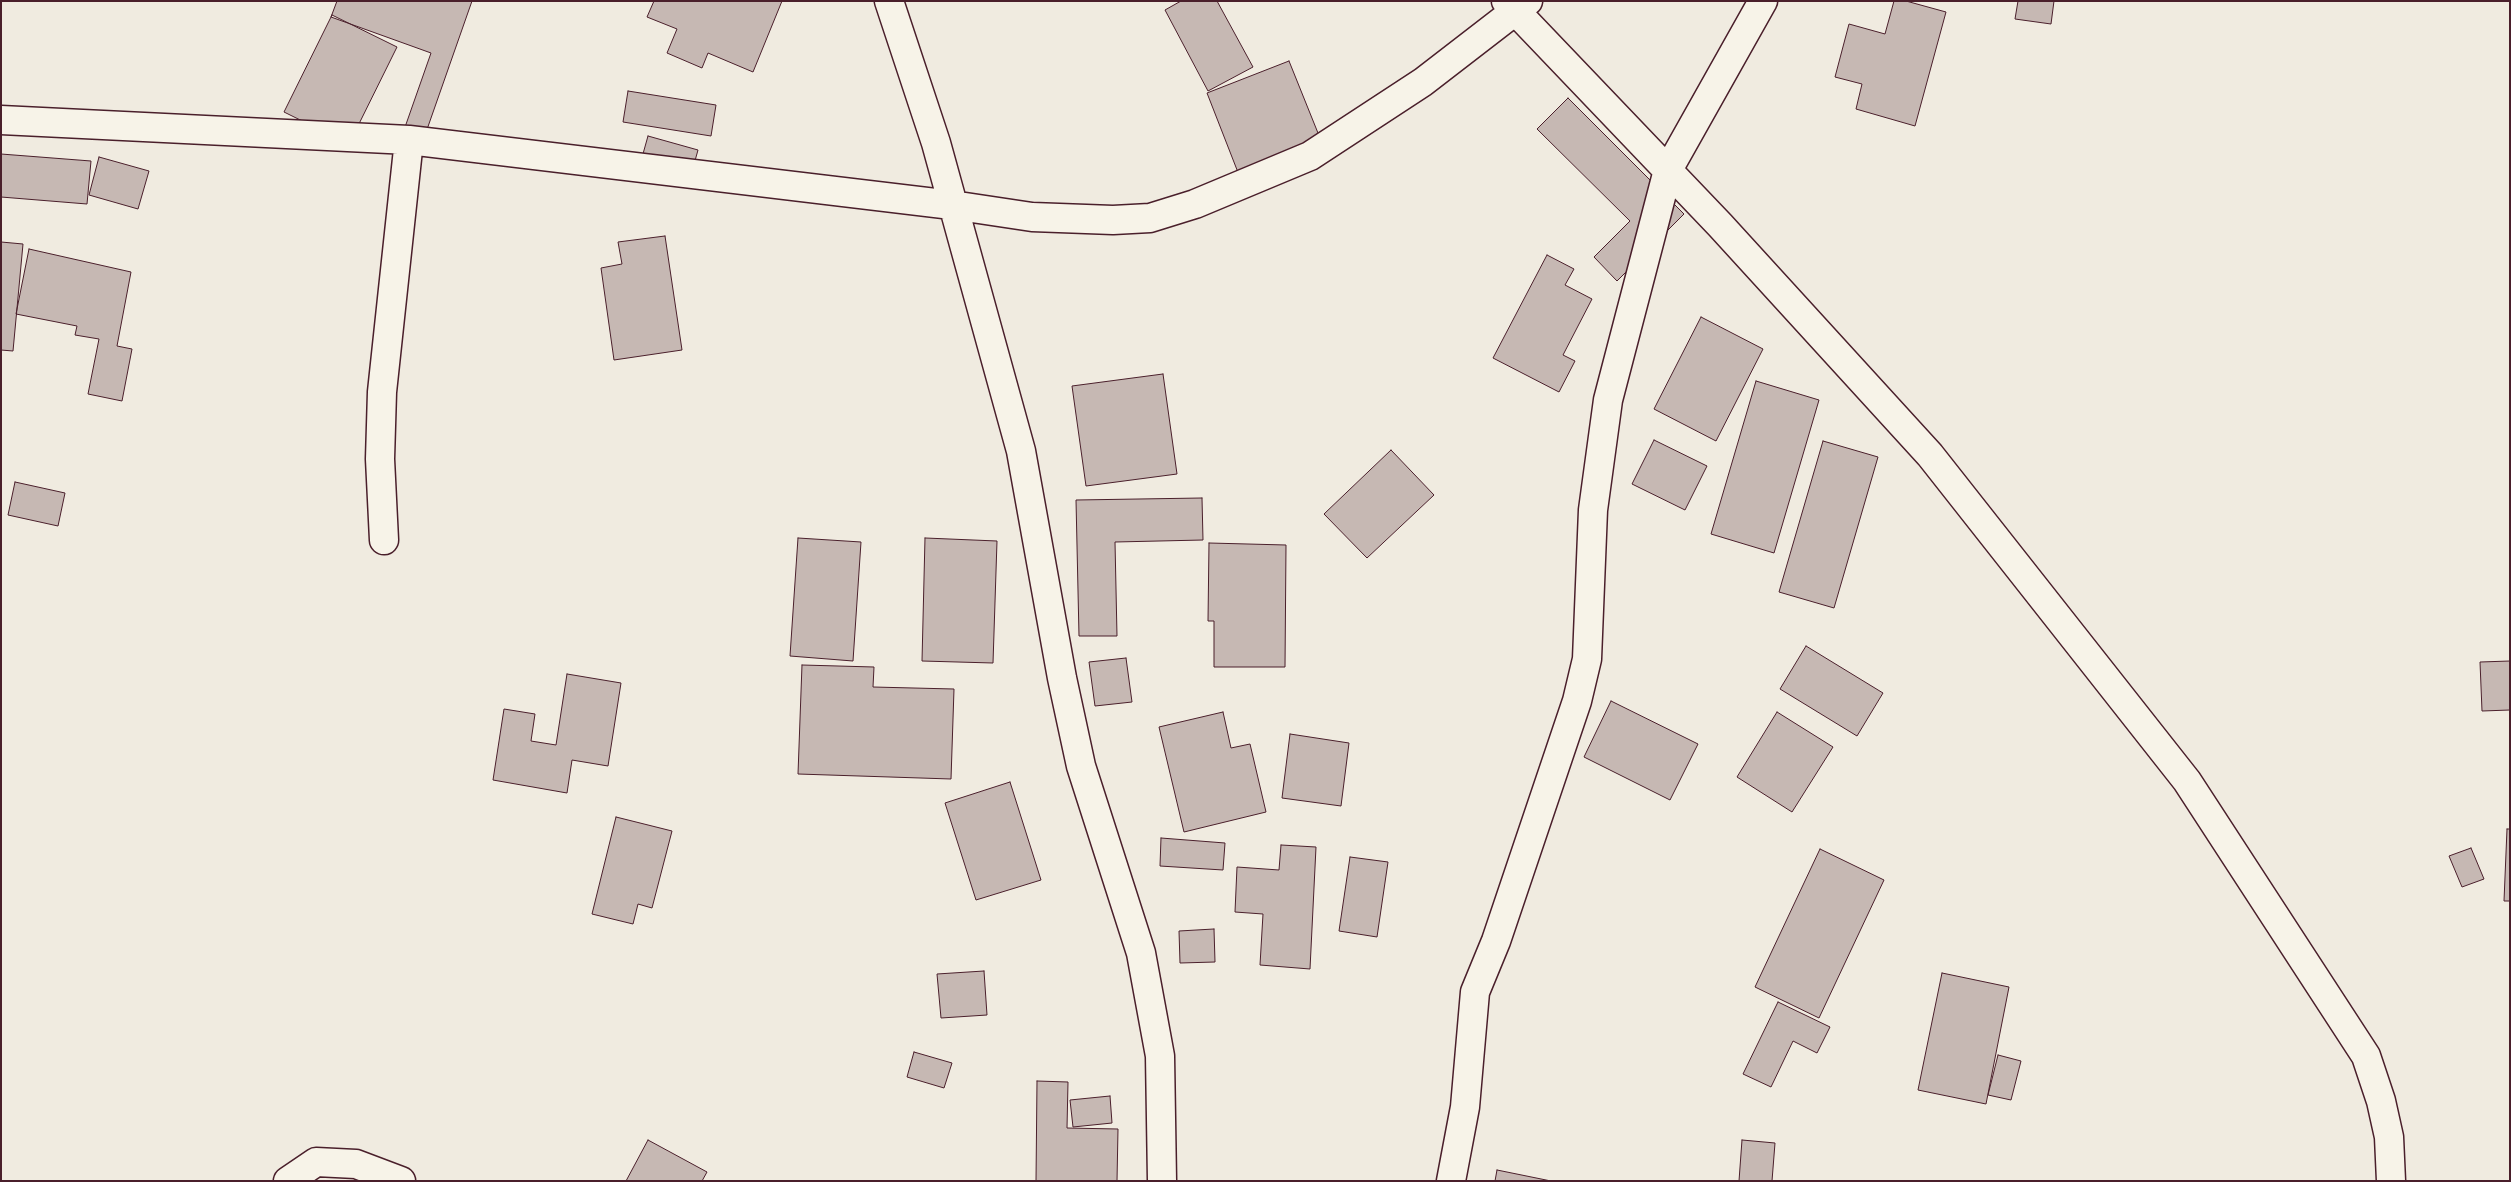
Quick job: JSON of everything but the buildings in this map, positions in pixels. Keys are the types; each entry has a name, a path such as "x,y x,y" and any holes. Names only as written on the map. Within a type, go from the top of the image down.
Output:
{"street":[{"path":"889,1 936,143 1020,451 1062,678 1081,766 1141,953 1160,1056 1162,1181"},
{"path":"1451,1181 1465,1107 1475,992 1496,941 1577,701 1587,659 1593,510 1608,400 1668,170 1763,1"},
{"path":"1,120 409,140 952,205 1032,218 1113,220 1150,218 1195,204 1310,156 1424,82 1516,4 1930,455 2187,781 2366,1056 2381,1101 2387,1128 2392,1181"},
{"path":"384,540 380,459 382,392 409,140"},
{"path":"288,1181 316,1162 356,1164 401,1181"}]}
